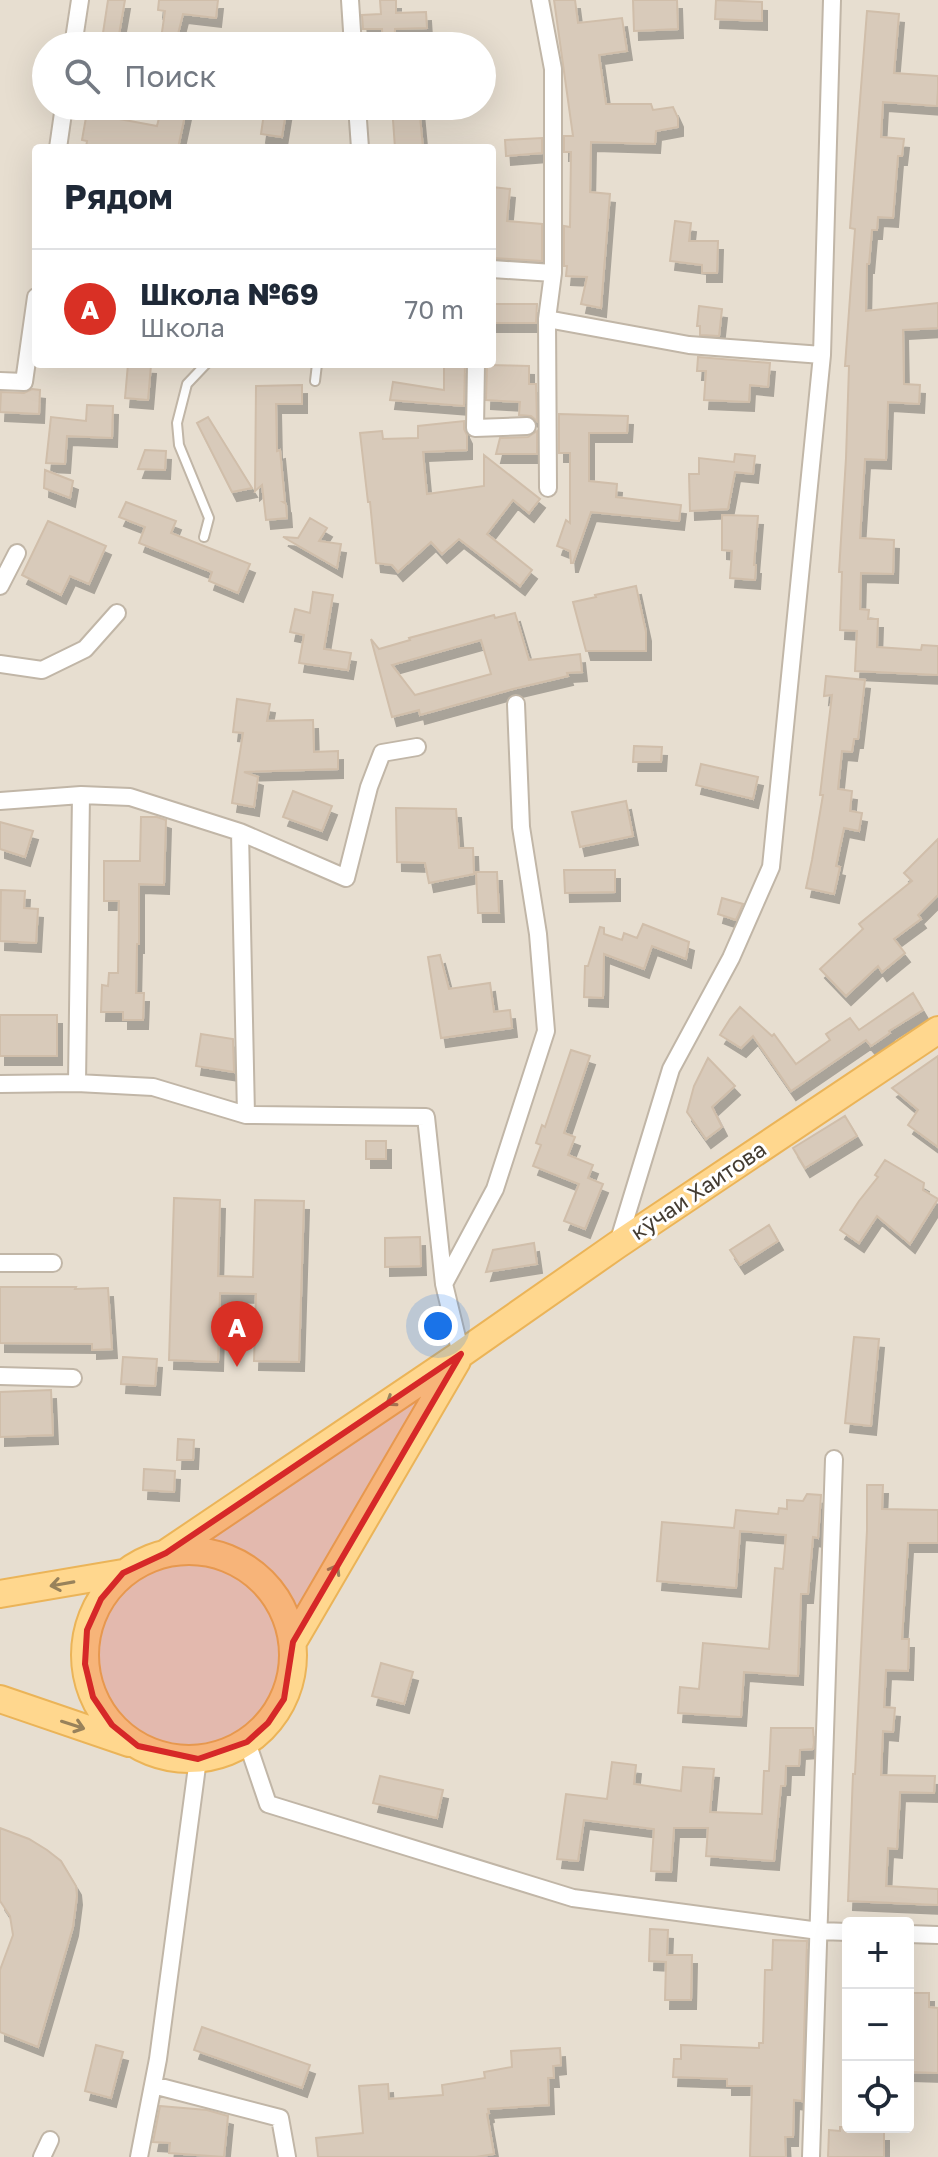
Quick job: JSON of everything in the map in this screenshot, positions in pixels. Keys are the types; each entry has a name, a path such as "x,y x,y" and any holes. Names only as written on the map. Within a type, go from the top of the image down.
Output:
{"main road":[{"name":"кӯчаи Хаитова","path":"166,1553 938,1030"},
{"path":"293,1642 461,1354"},
{"path":"0,1699 170,1757 198,1759 223,1753 247,1742 268,1723 284,1699 292,1671 293,1642 283,1609 263,1580 234,1560 201,1551 166,1553 143,1561 123,1573 101,1599 87,1630 85,1664 93,1697 112,1725 138,1746 170,1757"},
{"path":"0,1594 123,1573"}],"street":[{"path":"75,32 80,0"},
{"path":"350,0 352,32"},
{"path":"540,0 553,69 553,273 547,319 548,488"},
{"path":"617,1245 671,1069 731,958 771,867 822,355 832,0"},
{"path":"59,144 62,120"},
{"path":"358,120 360,144"},
{"path":"496,269 553,273"},
{"path":"547,319 689,345 822,355"},
{"path":"0,381 24,382 32,325"},
{"path":"476,368 475,428 527,426"},
{"path":"0,586 17,553"},
{"path":"0,664 42,670 85,649 117,613"},
{"path":"444,1284 495,1189 546,1031 538,934 521,827 516,704"},
{"path":"0,801 81,795 130,797 240,832 346,878 369,787 382,753 417,747"},
{"path":"77,1083 81,795"},
{"path":"240,832 246,1115"},
{"path":"0,1084 77,1083 153,1087 246,1115 426,1117 444,1284 461,1354"},
{"path":"0,1263 53,1263"},
{"path":"0,1376 73,1378"},
{"path":"811,2157 834,1459"},
{"path":"247,1742 268,1804 573,1898 842,1932"},
{"path":"139,2157 153,2085 198,1759"},
{"path":"914,1934 938,1935"},
{"path":"153,2085 280,2118 287,2157"},
{"path":"42,2157 50,2140"}],"lane":[{"path":"202,368 187,384 177,423 179,445 209,518 204,537"},
{"path":"315,381 317,368"}],"highlighted area":[{"path":"461,1354 293,1642 284,1699 268,1723 247,1742 198,1759 138,1746 112,1725 93,1697 85,1664 87,1630 101,1599 123,1573 166,1553"}],"shaded area":[{"path":"0,0 938,0 938,2157 0,2157"}],"building":[{"path":"108,0 125,0 119,32 103,32"},
{"path":"159,0 218,0 216,18 183,14 178,32 162,32 165,11 158,10"},
{"path":"380,0 396,0 396,13 426,12 427,28 395,29 395,32 363,29 362,15 381,14"},
{"path":"554,0 575,0 578,23 622,18 627,51 599,55 606,104 651,104 653,110 673,107 678,118 678,127 656,131 655,144 591,142 590,192 610,194 601,308 581,304 587,277 566,276 567,266 564,266 564,226 570,227 571,152 564,152 564,136 573,136"},
{"path":"633,0 677,0 678,29 634,31"},
{"path":"716,0 762,2 762,21 715,19"},
{"path":"867,11 899,14 894,73 938,76 938,89 937,106 883,102 881,137 904,139 902,156 898,156 893,218 878,217 877,230 872,230 867,264 866,311 938,303 938,328 903,330 904,384 920,385 919,404 888,402 886,460 865,459 860,538 894,540 893,574 861,573 860,609 869,610 868,619 878,619 877,647 921,650 922,645 938,646 938,675 855,671 857,631 840,630 842,572 839,572 849,366 845,366 855,229 850,228"},
{"path":"86,120 125,120 157,126 158,120 184,120 179,144 87,144 87,141 82,140"},
{"path":"263,120 285,120 282,137 261,134"},
{"path":"393,120 420,120 423,144 395,144"},
{"path":"542,138 542,153 506,156 505,140"},
{"path":"496,187 510,189 507,221 542,224 542,261 496,258"},
{"path":"675,221 691,223 689,241 718,241 717,273 702,273 702,265 670,261"},
{"path":"496,304 537,304 536,323 496,323"},
{"path":"699,306 722,309 719,336 700,335 700,326 697,326"},
{"path":"698,357 770,363 768,387 750,385 749,402 704,400 706,371 697,371"},
{"path":"529,366 529,384 536,384 537,421 531,416 519,415 520,402 486,400 487,368"},
{"path":"128,368 151,368 148,400 125,398"},
{"path":"444,368 465,368 464,406 390,400 393,382 444,390"},
{"path":"302,385 302,404 276,404 277,451 280,450 287,518 266,520 262,485 255,491 256,386"},
{"path":"32,389 40,390 39,414 0,412 1,392 24,393"},
{"path":"87,405 113,406 112,438 67,436 65,464 46,463 51,417 86,421"},
{"path":"559,414 628,416 627,433 589,433 589,481 617,484 616,497 681,505 679,521 591,512 571,563 570,551 557,546 566,520 570,523 570,453 559,453"},
{"path":"208,417 252,488 232,492 197,423"},
{"path":"464,421 467,450 423,452 427,494 484,486 484,455 540,499 529,513 513,500 487,534 532,570 520,586 459,539 442,554 431,542 398,572 392,565 376,563 360,433 382,431 383,439 418,438 418,426"},
{"path":"537,431 537,454 496,454 500,438 528,437"},
{"path":"145,450 166,451 165,470 138,469"},
{"path":"735,454 755,456 753,474 735,472 728,509 690,511 689,474 699,474 699,458 734,462"},
{"path":"45,470 73,481 70,498 44,488"},
{"path":"126,502 176,521 171,533 250,564 238,593 209,581 212,572 139,543 145,527 119,517"},
{"path":"722,515 758,516 755,580 730,578 732,551 722,550"},
{"path":"310,518 327,528 319,541 341,544 337,568 283,537 298,538"},
{"path":"48,521 106,546 89,584 70,576 61,595 22,575"},
{"path":"636,586 646,632 646,651 586,651 573,602"},
{"path":"313,592 333,595 324,649 351,653 348,670 299,663 304,635 290,632 295,609 310,613"},
{"path":"515,613 529,660 580,654 582,672 567,673 568,676 420,715 419,710 392,717 371,639 379,649 494,615 495,618","holes":["481,640 491,674 415,695 392,665"]},
{"path":"826,676 865,680 858,739 854,739 852,752 842,751 838,789 852,791 850,811 862,813 859,831 844,828 834,894 806,888 823,795 820,795 832,695 824,696"},
{"path":"237,699 270,704 267,721 313,720 314,752 338,751 338,769 244,772 258,777 254,807 232,803 243,733 233,732"},
{"path":"634,746 662,747 661,762 633,762"},
{"path":"701,764 758,777 753,799 696,785"},
{"path":"293,791 332,806 322,831 283,817"},
{"path":"626,801 633,836 580,847 572,812"},
{"path":"396,808 456,809 459,848 473,848 474,874 429,883 425,863 397,862"},
{"path":"141,817 166,820 164,885 139,884 136,993 144,993 143,1020 123,1020 123,1012 101,1012 102,985 108,986 109,973 118,973 119,901 104,901 104,861 140,861"},
{"path":"0,822 33,831 25,857 0,849"},
{"path":"938,839 938,895 918,915 921,919 894,939 905,953 882,972 878,966 846,996 820,969 863,929 859,924 912,881 904,873"},
{"path":"564,870 615,870 615,892 565,893"},
{"path":"476,872 497,872 499,913 478,913"},
{"path":"1,890 25,891 24,908 38,909 36,943 0,941"},
{"path":"722,898 743,904 736,920 718,914"},
{"path":"643,924 689,942 686,959 652,946 644,969 604,954 603,998 584,997 585,966 588,966 600,927 604,928 604,934 622,940 624,933 637,938"},
{"path":"440,955 449,989 490,983 494,1012 510,1010 512,1028 441,1038 428,957"},
{"path":"913,993 923,1010 871,1046 866,1040 791,1091 753,1036 741,1048 720,1035 740,1007 772,1036 774,1034 796,1064 830,1040 826,1034 850,1018 859,1030"},
{"path":"0,1015 57,1015 57,1056 0,1056"},
{"path":"201,1034 233,1039 234,1072 196,1066"},
{"path":"571,1050 590,1056 564,1133 575,1137 568,1155 593,1165 588,1178 603,1184 585,1229 564,1221 579,1184 533,1166 541,1145 536,1143 542,1125 545,1127"},
{"path":"938,1056 938,1147 908,1125 918,1110 892,1088"},
{"path":"708,1058 735,1086 712,1107 722,1127 706,1139 687,1112 694,1086"},
{"path":"845,1116 857,1136 805,1168 793,1148"},
{"path":"366,1141 386,1141 386,1159 366,1159"},
{"path":"885,1160 924,1183 923,1190 938,1199 910,1244 877,1216 859,1243 840,1230 878,1177 875,1175"},
{"path":"174,1198 220,1200 218,1276 253,1277 255,1200 304,1201 299,1362 254,1361 256,1294 220,1293 218,1362 169,1360"},
{"path":"769,1225 778,1241 740,1265 730,1250"},
{"path":"420,1237 421,1266 385,1267 385,1238"},
{"path":"534,1243 537,1264 486,1272 493,1250"},
{"path":"0,1287 108,1288 112,1349 92,1350 92,1344 0,1343"},
{"path":"854,1337 879,1339 871,1426 845,1423"},
{"path":"123,1357 157,1359 155,1386 121,1384"},
{"path":"51,1390 53,1435 0,1437 0,1392"},
{"path":"178,1439 194,1440 193,1460 177,1460"},
{"path":"144,1469 175,1471 174,1492 143,1490"},
{"path":"867,1485 883,1485 882,1509 938,1510 938,1543 908,1543 902,1639 909,1639 908,1671 886,1670 884,1707 895,1708 893,1732 883,1731 881,1775 935,1776 934,1793 900,1792 897,1849 888,1848 886,1886 938,1889 938,1905 848,1901"},
{"path":"807,1494 821,1495 818,1538 813,1537 808,1594 801,1594 798,1676 744,1672 741,1717 678,1713 680,1687 699,1689 703,1643 769,1649 775,1568 783,1569 786,1535 740,1531 736,1588 657,1581 662,1522 734,1528 736,1510 778,1514 779,1508 787,1509 787,1500 803,1501"},
{"path":"381,1663 413,1672 404,1704 372,1696"},
{"path":"771,1728 813,1728 814,1743 813,1749 800,1750 799,1766 786,1766 785,1786 781,1786 774,1861 706,1856 708,1828 674,1828 671,1872 651,1871 654,1829 584,1820 578,1861 557,1859 566,1794 607,1799 612,1762 636,1765 634,1784 681,1791 683,1767 714,1769 710,1812 762,1814 764,1771 769,1771"},
{"path":"380,1776 443,1790 437,1818 373,1803"},
{"path":"0,1828 47,1850 61,1861 76,1886 73,1927 38,2047 0,2032 0,1970 13,1935 10,1916 0,1901"},
{"path":"650,1929 668,1930 667,1955 692,1955 691,2000 665,2000 666,1962 649,1961"},
{"path":"773,1940 807,1941 802,2101 794,2100 793,2137 785,2137 786,2157 750,2157 752,2086 727,2086 727,2079 673,2077 674,2059 681,2059 681,2045 759,2048 759,2043 763,2043 765,1970 772,1970"},
{"path":"914,1993 929,1993 929,2007 938,2008 938,2073 914,2072"},
{"path":"202,2027 310,2065 302,2088 194,2050"},
{"path":"96,2045 123,2052 111,2098 85,2091"},
{"path":"560,2048 561,2065 553,2066 554,2078 548,2078 549,2105 488,2109 494,2154 476,2157 318,2157 316,2138 363,2133 359,2086 388,2084 389,2099 443,2095 442,2085 485,2078 484,2072 512,2067 511,2051"},
{"path":"160,2106 207,2110 228,2116 224,2157 169,2153 170,2143 153,2142"},
{"path":"842,2127 842,2133 884,2133 884,2157 828,2157 829,2130 840,2131"}],"place":[{"name":"Школа №69","path":"237,1367"}]}
